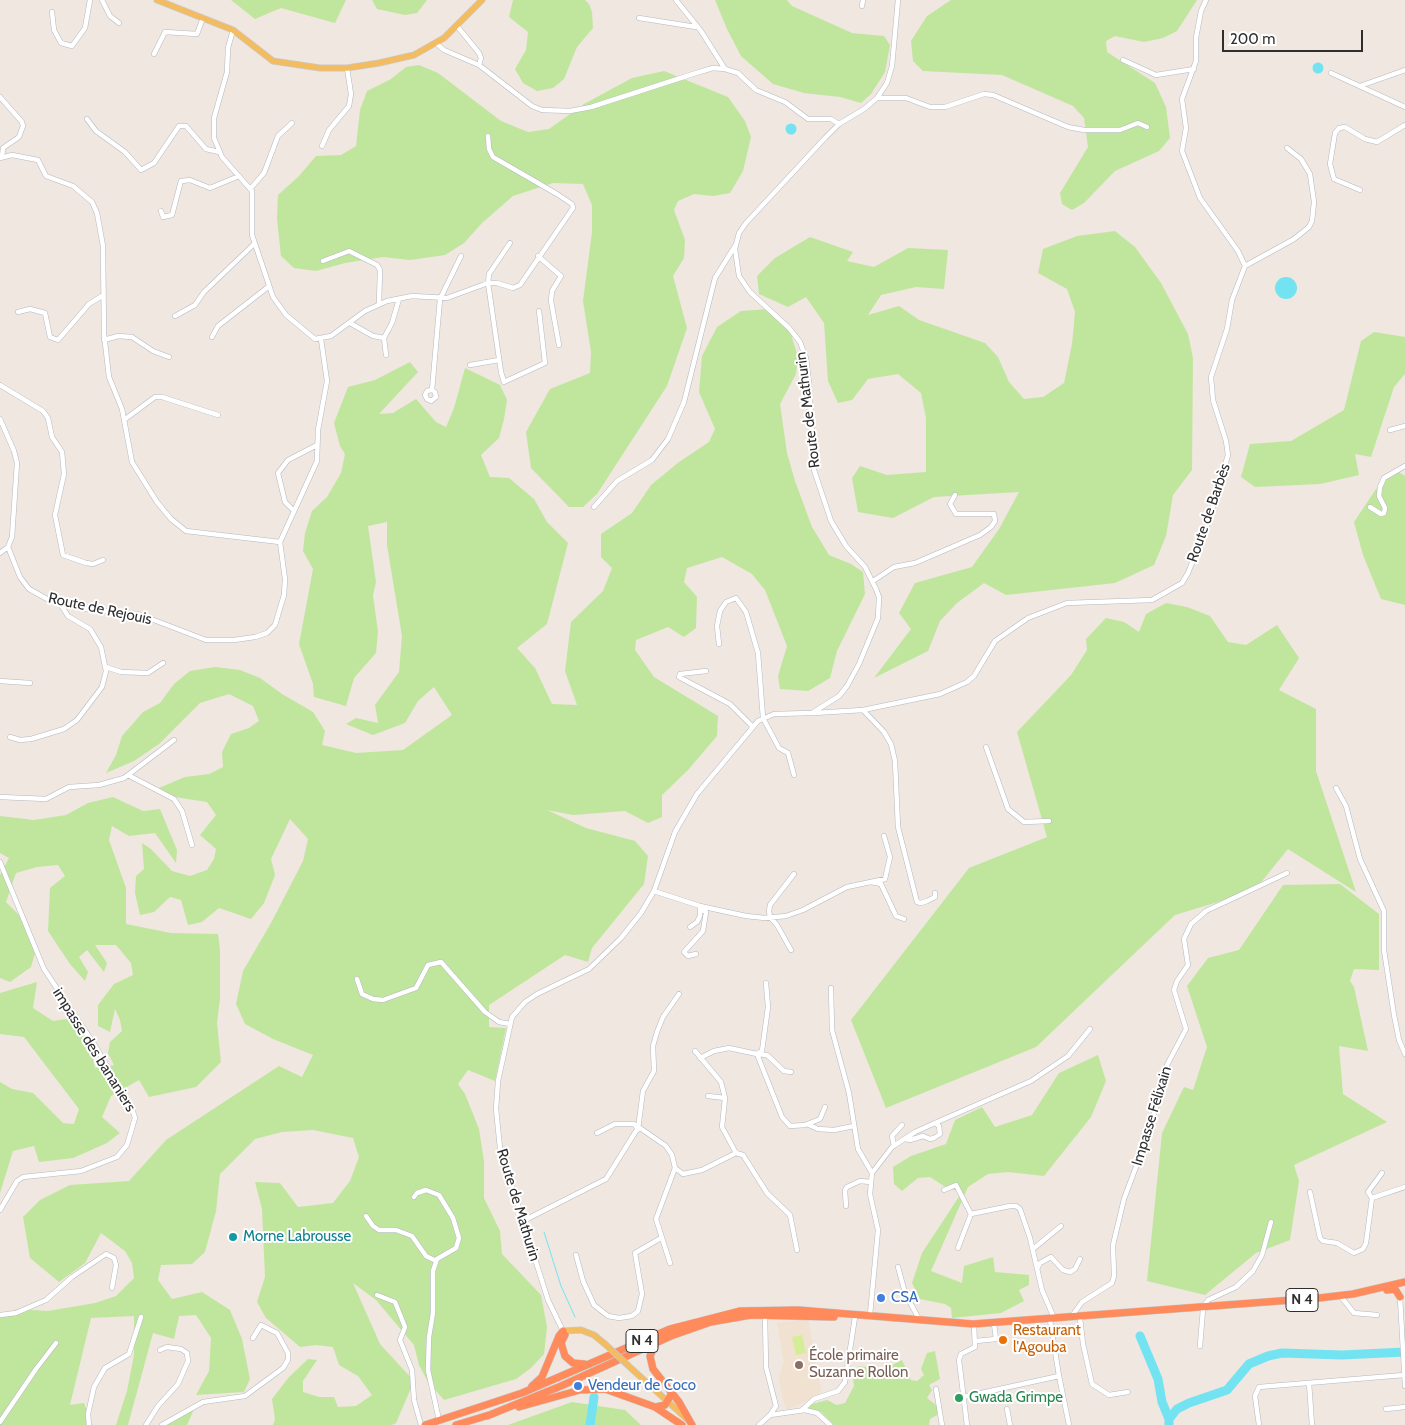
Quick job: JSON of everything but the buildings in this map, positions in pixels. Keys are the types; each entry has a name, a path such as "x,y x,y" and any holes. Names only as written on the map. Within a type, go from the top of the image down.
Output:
{"highway":[{"name":"N 4","path":"423,1425 494,1403 548,1382 670,1329 728,1313 763,1309 870,1315 974,1324 1203,1308 1353,1294 1405,1284"},
{"name":"N 4","path":"456,1425 487,1416 562,1386 710,1322 731,1317 765,1315 855,1317 934,1324 974,1325 1342,1298 1405,1284"},
{"path":"1400,1297 1400,1290 1405,1284"},
{"path":"1375,1292 1395,1289 1400,1297"},
{"path":"564,1333 561,1342 566,1358 576,1364 589,1364"},
{"path":"494,1403 539,1381 559,1336 564,1333"},
{"path":"656,1344 650,1356 650,1364 672,1393 692,1425"},
{"path":"487,1416 580,1390 596,1389 612,1390 655,1407 682,1425"},
{"path":"655,1407 668,1402 672,1393"}],"main road":[{"path":"157,0 233,30 273,61 320,68 348,68 400,59 437,44 482,0"},
{"path":"564,1333 574,1329 594,1335 692,1425"},
{"path":"675,1409 682,1425"}],"street":[{"path":"52,12 54,30 61,43 72,46 85,28 90,0"},
{"path":"102,0 110,16 118,23"},
{"path":"676,0 725,68"},
{"path":"862,6 863,0"},
{"path":"594,507 617,481 652,460 668,439 684,402 715,278 746,223 839,124 864,109 877,98 886,83 892,66 898,0"},
{"path":"1206,0 1201,11 1196,38 1194,70 1182,99 1186,128 1182,141 1184,157 1200,198 1238,251 1245,266 1294,239 1309,227 1312,221 1314,202 1310,174 1301,159 1287,148"},
{"path":"154,54 165,32 197,34 203,18"},
{"path":"639,18 697,27"},
{"path":"457,26 479,53 481,58 479,65"},
{"path":"233,30 228,48 227,72 213,124 214,138 219,152 251,188 254,198 251,229 268,287 286,315 313,338 321,339 331,336 378,304 412,296 440,299 488,283 497,283 513,288 520,285 538,256 572,213 572,204 493,156 489,149 488,136"},
{"path":"437,44 444,50 479,65 532,106 542,110 556,111 591,107 713,68 725,68 738,73 756,90 785,102 808,119 831,120 839,124"},
{"path":"1123,60 1156,74 1194,70"},
{"path":"322,146 329,130 350,106 351,94 348,68"},
{"path":"1360,86 1377,79 1393,76 1405,70"},
{"path":"1331,73 1405,107"},
{"path":"877,98 906,98 930,107 946,106 984,94 993,95 1068,127 1084,130 1120,130 1138,124 1147,127"},
{"path":"0,97 22,122 23,126 18,137 4,148 1,158"},
{"path":"87,119 96,131 125,152 141,170 154,163 179,126 186,126 206,149 219,152"},
{"path":"251,188 264,173 278,136 292,123"},
{"path":"1360,190 1334,179 1330,164 1335,133 1339,128 1345,127 1364,139 1377,142 1405,125"},
{"path":"1,158 12,155 38,160 46,176 74,186 92,202 101,232 104,340 109,377 124,420 129,455 134,468 157,502 177,525 192,533 280,542"},
{"path":"161,211 163,216 172,215 181,181 190,180 210,188 239,176"},
{"path":"510,243 489,274 488,283 504,382 545,363 540,311"},
{"path":"176,316 195,305 204,292 254,244"},
{"name":"Route de Mathurin","path":"564,1333 548,1300 500,1148 496,1109 498,1081 512,1017 525,1002 577,976 602,957 641,912 654,891 675,832 687,808 752,726 763,718 783,713 812,713 838,696 847,686 866,648 880,610 879,597 873,581 830,521 814,470 806,358 800,342 789,328 750,292 740,276 735,245"},
{"path":"323,261 349,250 377,265 380,270 378,304"},
{"path":"432,390 440,299 461,256"},
{"path":"538,256 561,276 552,291 551,301 559,344"},
{"name":"Route de Barbès","path":"812,713 863,710 940,694 967,682 974,676 989,648 1002,634 1052,607 1090,600 1152,600 1182,583 1198,550 1228,455 1226,441 1213,400 1212,377 1227,329 1232,300 1245,266"},
{"path":"212,337 218,326 268,287"},
{"path":"18,312 30,309 45,313 50,337 58,340 88,304 102,296"},
{"path":"386,355 384,338 392,323 400,299"},
{"path":"350,323 373,336 384,338"},
{"path":"104,340 118,336 132,336 153,350 168,357"},
{"name":"Route de Rejouis","path":"8,546 20,577 29,589 60,602 91,610 138,614 206,640 255,637 267,633 275,625 282,606 285,579 280,542 317,461 317,445 327,381 321,339"},
{"path":"470,365 499,360"},
{"path":"0,386 43,411 48,418 52,437 62,452 64,474 55,515 63,555 86,564 97,563 103,560"},
{"path":"124,420 155,397 162,397 218,415"},
{"path":"0,421 14,451 17,463 12,537 8,546 0,553"},
{"path":"1390,430 1405,426"},
{"path":"293,510 285,502 278,473 288,460 317,445"},
{"path":"1370,507 1381,514 1384,513 1385,508 1379,496 1380,487 1390,473 1405,466"},
{"path":"873,581 894,567 915,563 980,535 992,527 995,521 994,514 956,514 950,504 955,495"},
{"path":"719,644 717,626 720,611 726,602 736,598 746,612 759,657 763,718 779,748 788,753 794,775"},
{"path":"10,737 20,740 40,738 71,725 100,692 106,667 101,647 90,629 68,616 60,602"},
{"path":"106,667 121,672 148,673 163,662"},
{"path":"706,671 679,676 728,702 752,726"},
{"path":"0,681 30,683"},
{"path":"863,710 884,732 891,744 895,761 898,827 917,902 921,904 935,897 935,893"},
{"path":"0,797 46,798 69,787 100,785 128,775 149,756 174,740"},
{"path":"986,747 1008,809 1024,822 1049,822"},
{"path":"128,775 174,799 182,811 192,845"},
{"path":"1336,788 1346,806 1360,859 1384,911 1384,950 1395,1023 1405,1054"},
{"path":"654,891 700,908 746,916 786,916 803,910 834,892 885,879 890,857 884,836"},
{"name":"impasse des bananiers","path":"0,862 53,984 132,1109 134,1124 126,1148 117,1157 81,1171 23,1177 16,1181 0,1210"},
{"name":"Impasse Félixain","path":"1071,1317 1082,1302 1112,1283 1114,1276 1113,1245 1124,1199 1149,1132 1167,1065 1186,1029 1174,990 1177,981 1188,965 1184,939 1190,924 1206,911 1287,873"},
{"path":"791,950 777,925 770,917 770,905 794,874"},
{"path":"868,882 880,884 896,916 904,919"},
{"path":"690,927 697,922 700,908"},
{"path":"696,954 688,956 684,952 703,931 706,912 700,908"},
{"path":"357,979 362,994 373,999 383,1000 416,988 428,965 441,962 485,1012 499,1022 510,1024"},
{"path":"757,1054 762,1051 768,1007 766,983"},
{"path":"831,988 832,1030 849,1093 858,1149 872,1173"},
{"path":"523,1221 606,1179 638,1129 642,1091 654,1071 653,1046 656,1032 663,1017 679,994"},
{"path":"870,1315 878,1230 870,1194 872,1173 894,1146 915,1132 1031,1081 1068,1056 1090,1029"},
{"path":"700,1058 714,1051 729,1048 757,1054 767,1054 784,1071 791,1072"},
{"path":"695,1051 720,1082 725,1098 722,1127 736,1153"},
{"path":"757,1054 782,1117 790,1126 807,1124 820,1119 825,1107"},
{"path":"708,1096 725,1098"},
{"path":"905,1139 910,1140 923,1136 930,1139 938,1137 940,1131 935,1123"},
{"path":"597,1133 615,1124 634,1124 638,1129 643,1129 666,1146 672,1155 675,1168 656,1219 670,1263"},
{"path":"807,1124 818,1129 834,1130 854,1126"},
{"path":"894,1146 892,1136 902,1125"},
{"path":"675,1168 683,1174 692,1173 736,1153 743,1155 767,1193 790,1215 798,1250"},
{"path":"1310,1192 1320,1238 1324,1241 1337,1243 1354,1253 1363,1249 1366,1244 1372,1198 1368,1192 1382,1174"},
{"path":"846,1206 845,1190 848,1187 860,1181 871,1182"},
{"path":"944,1190 956,1185 971,1214 958,1248"},
{"path":"1372,1198 1405,1187"},
{"path":"414,1197 417,1193 426,1190 436,1193 444,1202 456,1226 459,1238 456,1248 440,1256 436,1261 433,1271 433,1313 429,1337 428,1370 439,1420"},
{"path":"971,1214 1016,1206 1020,1209 1033,1249 1042,1290 1052,1319 1059,1376 1069,1425"},
{"path":"366,1216 372,1226 378,1230 396,1230 412,1236 426,1256 436,1261"},
{"path":"1200,1346 1203,1308 1208,1300 1236,1287 1253,1271 1262,1255 1270,1222"},
{"path":"1033,1249 1061,1226"},
{"path":"576,1255 583,1281 594,1305 608,1316 619,1318 632,1316 638,1311 642,1294 635,1253 661,1238"},
{"path":"0,1315 16,1313 46,1300 72,1277 106,1254 114,1258 116,1265 112,1288"},
{"path":"1037,1270 1040,1262 1051,1257 1063,1270 1070,1272 1075,1269 1080,1259"},
{"path":"898,1266 905,1293 919,1319"},
{"path":"377,1295 395,1302 405,1327 400,1340 412,1370 414,1400 423,1425"},
{"path":"1400,1297 1405,1386"},
{"path":"1342,1298 1354,1313 1377,1314"},
{"path":"759,1425 776,1408 766,1367 765,1315"},
{"path":"89,1425 88,1414 94,1387 105,1368 129,1354 141,1317"},
{"path":"802,1410 814,1398 838,1392 847,1378 855,1317"},
{"path":"1080,1318 1082,1344 1092,1384 1109,1394 1128,1392"},
{"path":"976,1341 996,1339 994,1324"},
{"path":"162,1425 203,1402 245,1396 284,1368 288,1360 288,1353 277,1333 261,1325 253,1338"},
{"path":"967,1425 960,1357 974,1350 976,1341 974,1325"},
{"path":"0,1422 56,1343"},
{"path":"146,1425 158,1406 174,1390 188,1361 187,1353 181,1349 167,1347 160,1350"},
{"path":"1259,1425 1256,1396 1259,1387 1404,1375"},
{"path":"963,1396 1059,1376"},
{"path":"1308,1383 1312,1425"},
{"path":"936,1389 942,1425"},
{"path":"1386,1409 1405,1407"},
{"path":"1007,1409 1010,1425"},
{"path":"770,1415 802,1410 817,1413 830,1425"}],"shaded area":[{"name":"École primaire Suzanne Rollon","path":"808,1319 821,1390 819,1395 787,1410 779,1379 784,1361 777,1323"}],"green space":[{"path":"231,0 346,0 335,23 281,8 255,19"},
{"path":"372,0 427,0 417,13 405,15 377,9"},
{"path":"513,0 585,0 589,4 592,12 593,28 577,47 564,79 553,88 537,91 523,83 515,69 526,50 528,32 509,17"},
{"path":"715,0 787,0 792,6 852,33 884,36 890,45 885,72 871,94 861,103 840,97 804,93 773,84 741,56"},
{"path":"951,0 1197,0 1177,31 1163,38 1144,42 1115,36 1106,41 1107,52 1155,83 1166,107 1170,138 1159,151 1115,171 1084,203 1072,210 1062,204 1060,193 1088,147 1084,118 1073,106 1002,75 923,71 913,61 911,41 927,16"},
{"path":"419,65 438,73 501,121 528,132 549,129 584,104 632,78 664,71 728,97 745,121 751,137 743,171 730,193 713,196 694,194 678,201 674,210 685,240 684,258 673,276 687,328 667,386 597,494 583,507 569,507 531,468 526,432 550,389 590,373 591,352 583,301 592,232 592,205 583,184 553,183 513,196 482,223 464,243 445,255 410,260 383,257 345,263 316,271 294,268 281,256 277,219 278,195 299,176 316,156 341,155 356,146 360,110 367,91 391,79 406,67"},
{"path":"1115,231 1135,247 1161,283 1188,334 1193,358 1192,470 1173,495 1166,536 1154,565 1115,583 1006,595 984,583 957,603 940,621 928,651 874,678 911,629 899,613 915,583 972,567 999,529 1019,492 934,497 893,518 858,512 852,478 860,466 887,475 926,472 926,418 921,393 898,374 868,379 852,400 838,403 828,381 824,323 806,297 788,307 759,294 757,276 775,258 810,237 853,252 847,261 874,267 908,248 948,250 944,289 916,287 881,295 868,315 899,306 919,320 985,343 998,357 1009,382 1024,399 1043,397 1064,383 1072,344 1075,312 1067,289 1038,273 1043,249 1077,236"},
{"path":"768,309 789,328 798,357 796,374 780,404 787,453 795,481 812,527 829,555 851,564 863,572 865,594 837,651 830,678 808,691 780,689 778,676 787,646 765,590 752,574 722,557 687,568 684,582 697,597 696,628 684,637 668,627 636,640 635,650 654,677 718,716 717,736 688,770 662,795 662,817 648,823 625,811 573,815 547,810 586,828 635,841 648,856 644,884 592,948 588,962 565,955 489,1005 489,1027 506,1028 495,1081 468,1070 458,1084 465,1094 479,1129 484,1162 484,1198 500,1231 502,1254 541,1295 547,1327 544,1354 531,1368 516,1379 444,1400 428,1382 419,1365 414,1345 376,1300 353,1283 380,1344 414,1381 396,1423 392,1425 273,1425 275,1419 272,1399 289,1377 308,1359 317,1360 303,1381 303,1392 319,1397 334,1397 338,1407 356,1406 372,1395 358,1376 339,1365 333,1347 316,1345 300,1347 266,1318 257,1302 265,1277 262,1209 255,1182 280,1183 298,1207 333,1203 350,1181 359,1157 353,1138 313,1130 282,1132 255,1139 220,1174 216,1211 205,1252 192,1264 161,1265 158,1280 172,1299 202,1292 230,1310 242,1339 250,1379 244,1392 196,1395 209,1371 211,1338 196,1315 179,1316 174,1339 153,1333 128,1425 116,1425 127,1391 134,1355 134,1316 91,1318 70,1405 84,1403 92,1425 0,1425 0,1318 18,1309 48,1311 95,1303 116,1296 134,1278 132,1263 125,1251 101,1233 85,1263 59,1282 30,1258 23,1217 40,1200 70,1185 129,1181 166,1140 279,1066 302,1077 313,1055 273,1039 245,1024 236,1004 243,971 271,923 303,861 308,839 290,819 271,859 275,875 264,903 251,919 219,908 202,922 188,925 181,900 170,897 154,912 140,915 135,893 136,876 144,869 142,843 151,849 172,871 190,876 207,870 214,859 216,849 200,835 216,815 207,802 175,797 159,788 185,777 209,774 223,767 222,752 231,734 249,728 259,721 253,706 229,694 200,703 159,744 134,761 106,773 116,755 122,736 143,712 160,703 174,684 190,671 215,667 240,670 260,678 282,694 313,712 325,731 322,745 356,753 403,750 452,715 434,687 418,701 405,723 373,735 346,724 356,718 378,723 375,705 399,672 402,636 387,545 387,522 368,526 376,582 373,595 378,632 376,653 354,678 346,706 314,697 313,684 299,644 313,569 303,551 305,533 312,511 327,497 341,473 345,454 340,446 334,423 348,387 375,380 410,362 418,372 379,414 393,413 416,399 436,422 446,427 454,408 465,368 500,385 507,400 499,438 481,455 490,477 509,478 534,499 547,522 568,543 547,624 517,648 535,668 552,704 577,705 565,671 571,622 603,591 612,568 601,557 601,534 632,513 651,485 679,462 709,442 715,429 699,392 702,356 717,327 741,311"},
{"path":"1374,332 1405,337 1405,374 1394,387 1371,457 1355,454 1359,475 1320,484 1255,487 1241,477 1250,444 1291,441 1344,410 1361,341"},
{"path":"1396,470 1405,476 1405,605 1381,599 1363,555 1354,522 1376,489"},
{"path":"1166,603 1187,607 1210,616 1228,642 1246,645 1277,625 1299,658 1279,690 1316,709 1316,771 1356,892 1288,849 1254,891 1175,915 1036,1047 886,1108 851,1020 969,868 1047,837 1017,732 1071,675 1087,650 1086,639 1106,618 1124,622 1139,632 1146,614"},
{"path":"113,797 143,811 160,809 177,850 176,863 155,833 129,836 112,826 109,840 126,888 126,924 171,933 218,934 220,949 220,998 217,1023 221,1062 196,1087 149,1097 139,1080 111,1096 102,1117 120,1133 107,1143 73,1158 39,1162 34,1146 13,1151 0,1193 0,1082 12,1089 33,1093 63,1123 74,1124 79,1109 24,1037 0,1034 0,993 37,982 33,1008 53,1021 72,1018 87,1034 95,1068 114,1065 108,1053 110,1042 122,1031 115,1009 110,1032 98,1026 98,1005 114,984 133,975 131,963 116,945 95,945 107,963 104,972 87,950 79,957 88,972 85,981 70,964 48,931 50,888 65,876 58,865 37,867 16,873 6,902 20,916 35,953 31,967 10,982 0,978 0,875 9,858 0,853 0,816 34,820 66,815 88,803"},
{"path":"1340,884 1379,914 1379,970 1354,969 1350,981 1354,987 1368,1051 1339,1046 1343,1094 1387,1122 1294,1165 1299,1181 1290,1240 1256,1253 1205,1295 1147,1281 1162,1133 1184,1087 1193,1090 1207,1047 1187,986 1208,958 1239,950 1283,885"},
{"path":"1098,1055 1106,1081 1091,1117 1044,1176 1008,1172 988,1174 968,1187 931,1271 962,1283 964,1266 993,1257 995,1272 1029,1275 1029,1285 1019,1290 1024,1301 1001,1313 952,1318 951,1308 945,1304 920,1299 912,1283 922,1253 962,1192 947,1188 930,1177 918,1178 902,1191 894,1184 893,1167 911,1156 946,1144 955,1120 982,1107 995,1127 1032,1115 1059,1073"},
{"path":"802,1335 806,1353 796,1355 792,1337"},
{"path":"935,1351 940,1379 929,1385 932,1390 927,1398 937,1406 937,1415 930,1419 929,1425 834,1425 821,1412 806,1408 808,1405 827,1400 837,1405 845,1403 854,1386 853,1378 859,1366 882,1370 902,1360 911,1380 917,1381 924,1375 921,1369 927,1353"},
{"path":"572,1402 625,1410 641,1425 508,1425"},
{"path":"195,1407 187,1425 163,1425"}],"water":[{"path":"1318,62 1324,68 1318,74 1312,68"},
{"path":"791,123 797,129 791,135 785,129"},
{"path":"1282,277 1290,277 1297,284 1297,292 1290,299 1282,299 1275,292 1275,284"}],"waterway":[{"path":"544,1232 561,1286 575,1317"},
{"path":"1140,1336 1158,1379 1162,1402 1169,1419"},
{"path":"1169,1425 1169,1419 1177,1409 1227,1390 1249,1364 1268,1356 1282,1353 1342,1355 1405,1352"},
{"path":"590,1425 594,1397"}],"place":[{"name":"Morne Labrousse","path":"233,1237"},
{"name":"CSA","path":"881,1298"},
{"name":"Restaurant l'Agouba","path":"1003,1340"},
{"name":"École primaire Suzanne Rollon","path":"799,1365"},
{"name":"Vendeur de Coco","path":"578,1386"},
{"name":"Gwada Grimpe","path":"959,1398"}]}
